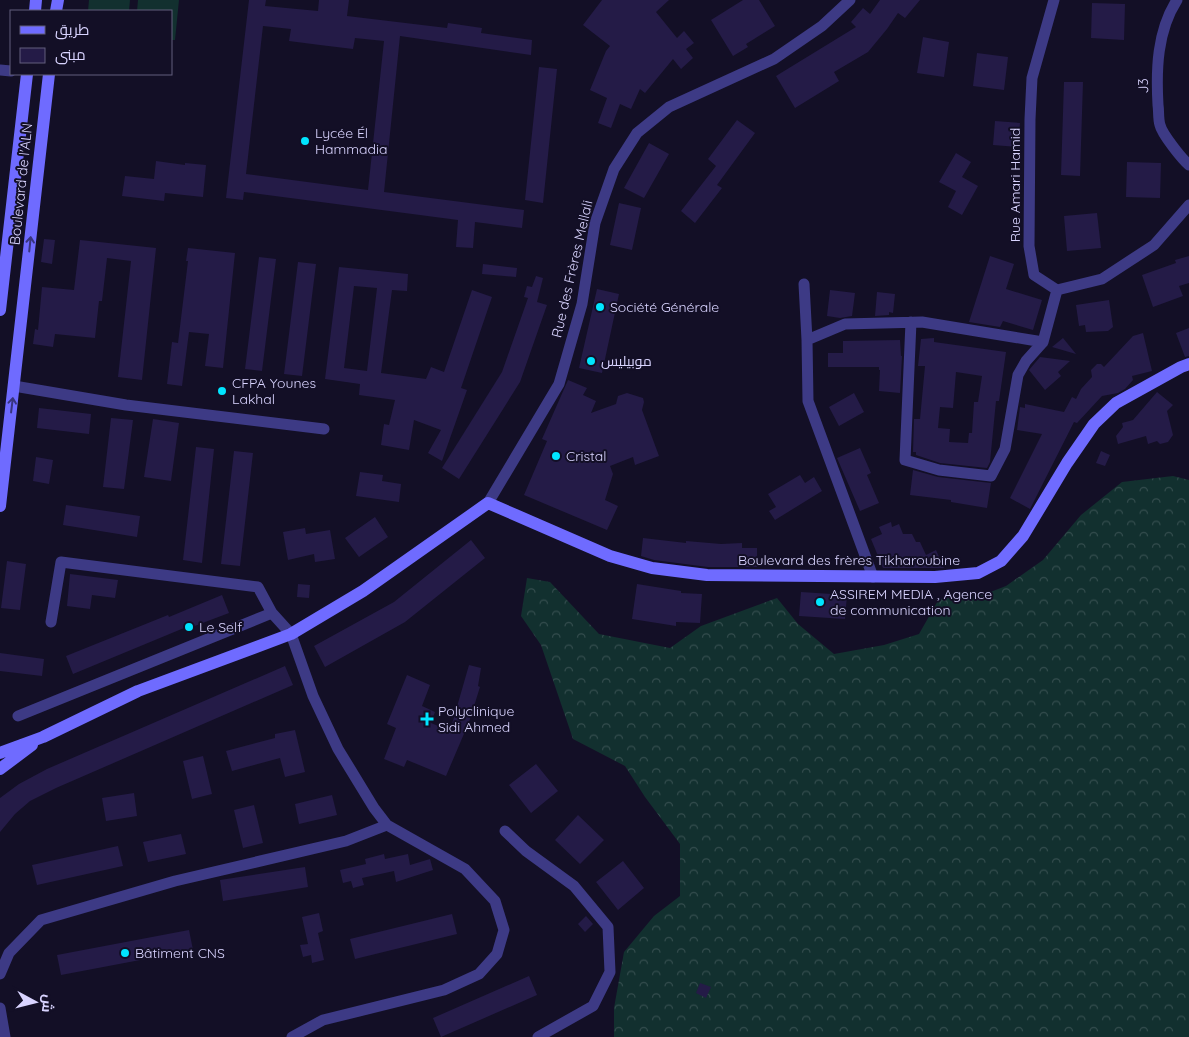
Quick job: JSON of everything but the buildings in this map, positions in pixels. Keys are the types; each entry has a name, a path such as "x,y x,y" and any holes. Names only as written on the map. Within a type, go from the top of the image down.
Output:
{"street":[{"name":"Rue des Frères Mellali","path":"488,503 559,384 582,304 595,223 614,169 637,133 669,107 774,59 822,26 850,0"},
{"name":"Rue Amari Hamid","path":"1054,0 1032,78 1029,246 1034,275 1057,290"},
{"name":"J3","path":"1177,0 1162,34 1156,78 1160,125 1182,159 1189,165"},
{"name":"Boulevard de l'ALN","path":"0,310 27,75"},
{"name":"Boulevard de l'ALN","path":"0,506 49,75"},
{"path":"911,322 905,460 939,470 991,476 1005,449 1018,375 1026,361 1043,342 1057,290 1102,279 1154,245 1189,205"},
{"path":"804,284 808,401 873,577"},
{"path":"807,340 845,324 922,322 1043,342"},
{"name":"Boulevard des frères Tikharoubine","path":"488,503 610,556 652,568 707,575 936,577 978,573 1002,561 1023,536 1067,463 1094,424 1116,403 1181,366 1189,364"},
{"path":"14,386 126,405 324,429"},
{"path":"0,753 43,737 138,691 291,634 363,591 488,503"},
{"path":"51,622 61,562 258,587 272,613 291,634 313,696 338,749 374,808 387,825 466,869 495,901 504,930 497,954 479,974 444,990 323,1020 292,1037"},
{"path":"18,716 272,613"},
{"path":"0,744 43,737"},
{"path":"0,770 43,737"},
{"path":"0,974 9,952 41,920 175,881 346,842 387,825"},
{"path":"505,832 526,851 574,886 608,927 610,972 593,1006 538,1037"},
{"path":"0,1008 5,1037"}],"green space":[{"path":"89,0 130,0 129,10 88,10"},
{"path":"138,0 179,0 175,40 172,40 172,10 137,10"},
{"path":"1173,476 1189,480 1189,1037 614,1037 614,1008 624,952 654,916 680,896 680,844 645,797 625,766 573,739 541,645 521,616 527,578 550,582 599,634 670,648 701,626 777,598 798,624 834,654 884,645 919,634 939,599 980,596 1006,586 1043,560 1081,515 1122,482"}],"place":[{"name":"Lycée Él Hammadia","path":"305,141"},
{"name":"Société Générale","path":"600,307"},
{"name":"موبيليس","path":"591,361"},
{"name":"CFPA Younes Lakhal","path":"222,391"},
{"name":"Cristal","path":"556,456"},
{"name":"ASSIREM MEDIA , Agence de communication","path":"820,602"},
{"name":"Le Self","path":"189,627"},
{"name":"Polyclinique Sidi Ahmed","path":"427,719"},
{"name":"Bâtiment CNS","path":"125,953"}]}
